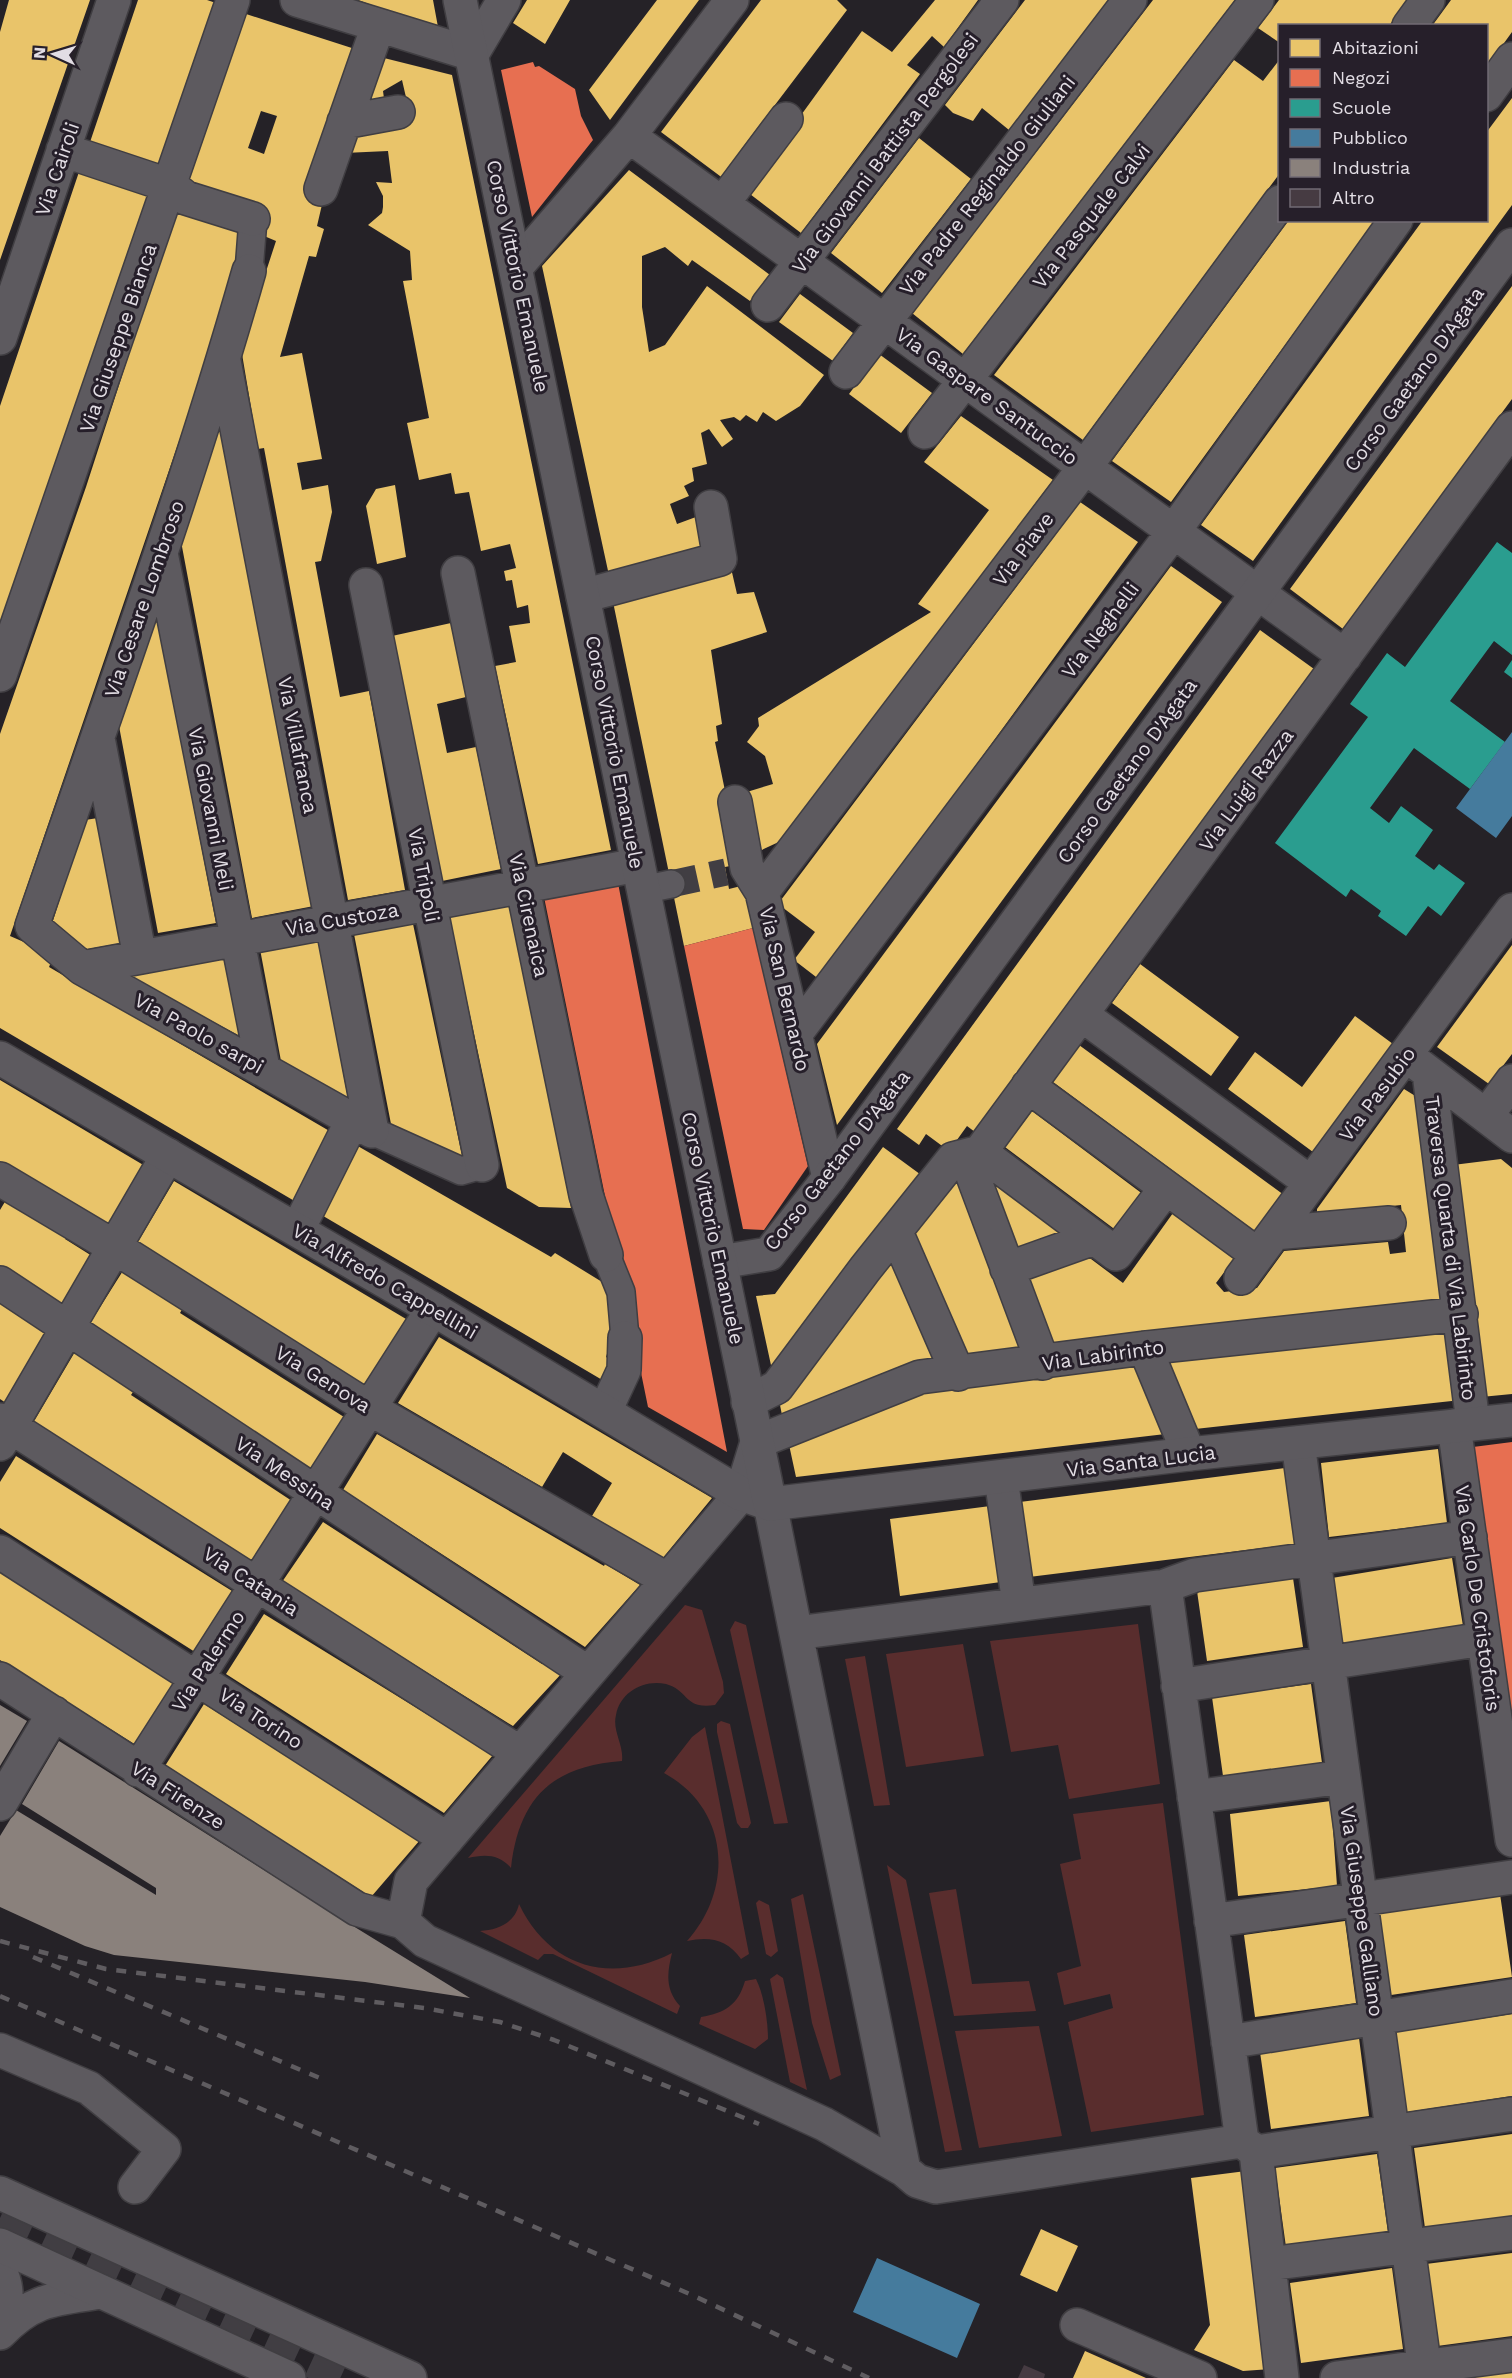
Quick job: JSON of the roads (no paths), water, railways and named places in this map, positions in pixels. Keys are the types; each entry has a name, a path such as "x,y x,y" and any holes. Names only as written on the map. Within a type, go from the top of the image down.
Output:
{"street":[{"name":"Via Cairoli","path":"0,338 114,0"},
{"name":"Via Giuseppe Bianca","path":"0,675 171,186 233,0"},
{"path":"297,0 472,54 504,0"},
{"name":"Corso Vittorio Emanuele","path":"460,0 517,266 583,596 650,880 720,1262 757,1442 756,1499 796,1633 904,2169"},
{"path":"517,266 629,136 732,0"},
{"name":"Via Giovanni Battista Pergolesi","path":"768,305 1002,0"},
{"name":"Via Padre Reginaldo Giuliani","path":"846,372 883,320 1130,0"},
{"name":"Via Pasquale Calvi","path":"925,432 1257,0"},
{"path":"1410,24 1428,0"},
{"path":"321,189 378,26"},
{"path":"1488,92 1512,59"},
{"path":"345,122 398,112"},
{"path":"723,203 786,118"},
{"name":"Via Gaspare Santuccio","path":"629,136 1345,656"},
{"path":"63,150 171,186 186,198 253,219 249,270"},
{"name":"Via Piave","path":"745,878 1085,467 1278,205"},
{"name":"Via Neghelli","path":"796,1033 1174,531 1395,222"},
{"name":"Corso Gaetano D'Agata","path":"720,1262 769,1254 828,1178 1512,245"},
{"name":"Via Cesare Lombroso","path":"32,926 224,359 249,270"},
{"name":"Via Villafranca","path":"224,359 332,921 362,1126"},
{"name":"Via Luigi Razza","path":"980,1152 1345,656 1509,440"},
{"path":"583,596 720,559 711,507"},
{"name":"Via Giovanni Meli","path":"160,551 263,1068"},
{"name":"Via Cirenaica","path":"458,573 586,1195 606,1255"},
{"name":"Via Tripoli","path":"366,585 482,1165"},
{"path":"98,736 140,957"},
{"name":"Via San Bernardo","path":"735,802 745,878 796,1033 828,1178"},
{"name":"Via Custoza","path":"81,968 524,886 650,880"},
{"name":"Via Pasubio","path":"1258,1255 1311,1183 1418,1064 1512,910"},
{"name":"Via Paolo sarpi","path":"32,926 81,968 263,1068 362,1126"},
{"path":"1082,1015 1311,1183"},
{"name":"Via Alfredo Cappellini","path":"0,1058 298,1229 756,1499"},
{"path":"1418,1064 1512,1136"},
{"name":"Traversa Quarta di Via Labirinto","path":"1418,1064 1461,1314 1463,1425"},
{"path":"1486,1116 1512,1082"},
{"path":"1028,1086 1258,1255 1389,1223"},
{"path":"298,1229 362,1126 461,1171 482,1165"},
{"path":"980,1152 1116,1254 1166,1188"},
{"path":"748,1402 777,1387 864,1269 953,1160 980,1152"},
{"path":"980,1152 973,1176 1042,1363"},
{"path":"4,1430 70,1327 168,1155"},
{"name":"Via Genova","path":"0,1179 116,1248 369,1408 660,1575"},
{"path":"896,1232 958,1374"},
{"path":"1007,1269 1094,1238"},
{"path":"605,1411 624,1370 625,1338 621,1292 606,1255"},
{"name":"Via Messina","path":"0,1283 70,1327 315,1493 580,1668"},
{"name":"Via Palermo","path":"138,1770 433,1309"},
{"name":"Via Labirinto","path":"757,1442 920,1377 958,1374 1145,1348 1461,1314"},
{"path":"1145,1348 1189,1454"},
{"name":"Via Santa Lucia","path":"756,1499 1001,1478 1189,1454 1512,1420"},
{"name":"Via Carlo De Cristoforis","path":"1463,1425 1470,1537 1512,1840"},
{"name":"Via Catania","path":"4,1430 257,1584 511,1747"},
{"name":"Via Giuseppe Galliano","path":"1298,1443 1425,2372"},
{"path":"1001,1478 1017,1592"},
{"path":"756,1499 660,1575 439,1833 411,1881 403,1922 425,1941 824,2124 904,2169 917,2181 936,2187 1392,2132 1512,2114"},
{"path":"796,1633 1017,1592 1180,1580 1314,1558 1470,1537"},
{"name":"Via Torino","path":"0,1552 439,1833"},
{"path":"1180,1580 1194,1683 1194,1797 1226,1919 1257,2147 1278,2262 1282,2378"},
{"path":"1194,1683 1484,1639"},
{"name":"Via Firenze","path":"0,1679 357,1910 403,1922"},
{"path":"0,1804 54,1713"},
{"path":"1194,1797 1343,1777"},
{"path":"1226,1919 1512,1877"},
{"path":"1243,2039 1512,1996"},
{"path":"0,2050 89,2088 164,2149 135,2187"},
{"path":"0,2193 410,2378"},
{"path":"1278,2262 1512,2233"},
{"path":"0,2245 290,2378"},
{"path":"0,2271 4,2279 6,2307 0,2323"},
{"path":"0,2333 18,2314 46,2300 101,2292"},
{"path":"1077,2325 1200,2378"},
{"path":"1336,2378 1425,2372 1512,2355"}],"tunnel":[{"path":"671,884 726,872"},
{"path":"0,2218 348,2378"}],"railway":[{"path":"0,1941 106,1969 424,2008 500,2022 554,2040 759,2124"},
{"path":"33,1957 327,2081"},
{"path":"0,1996 692,2295 869,2378"}]}
